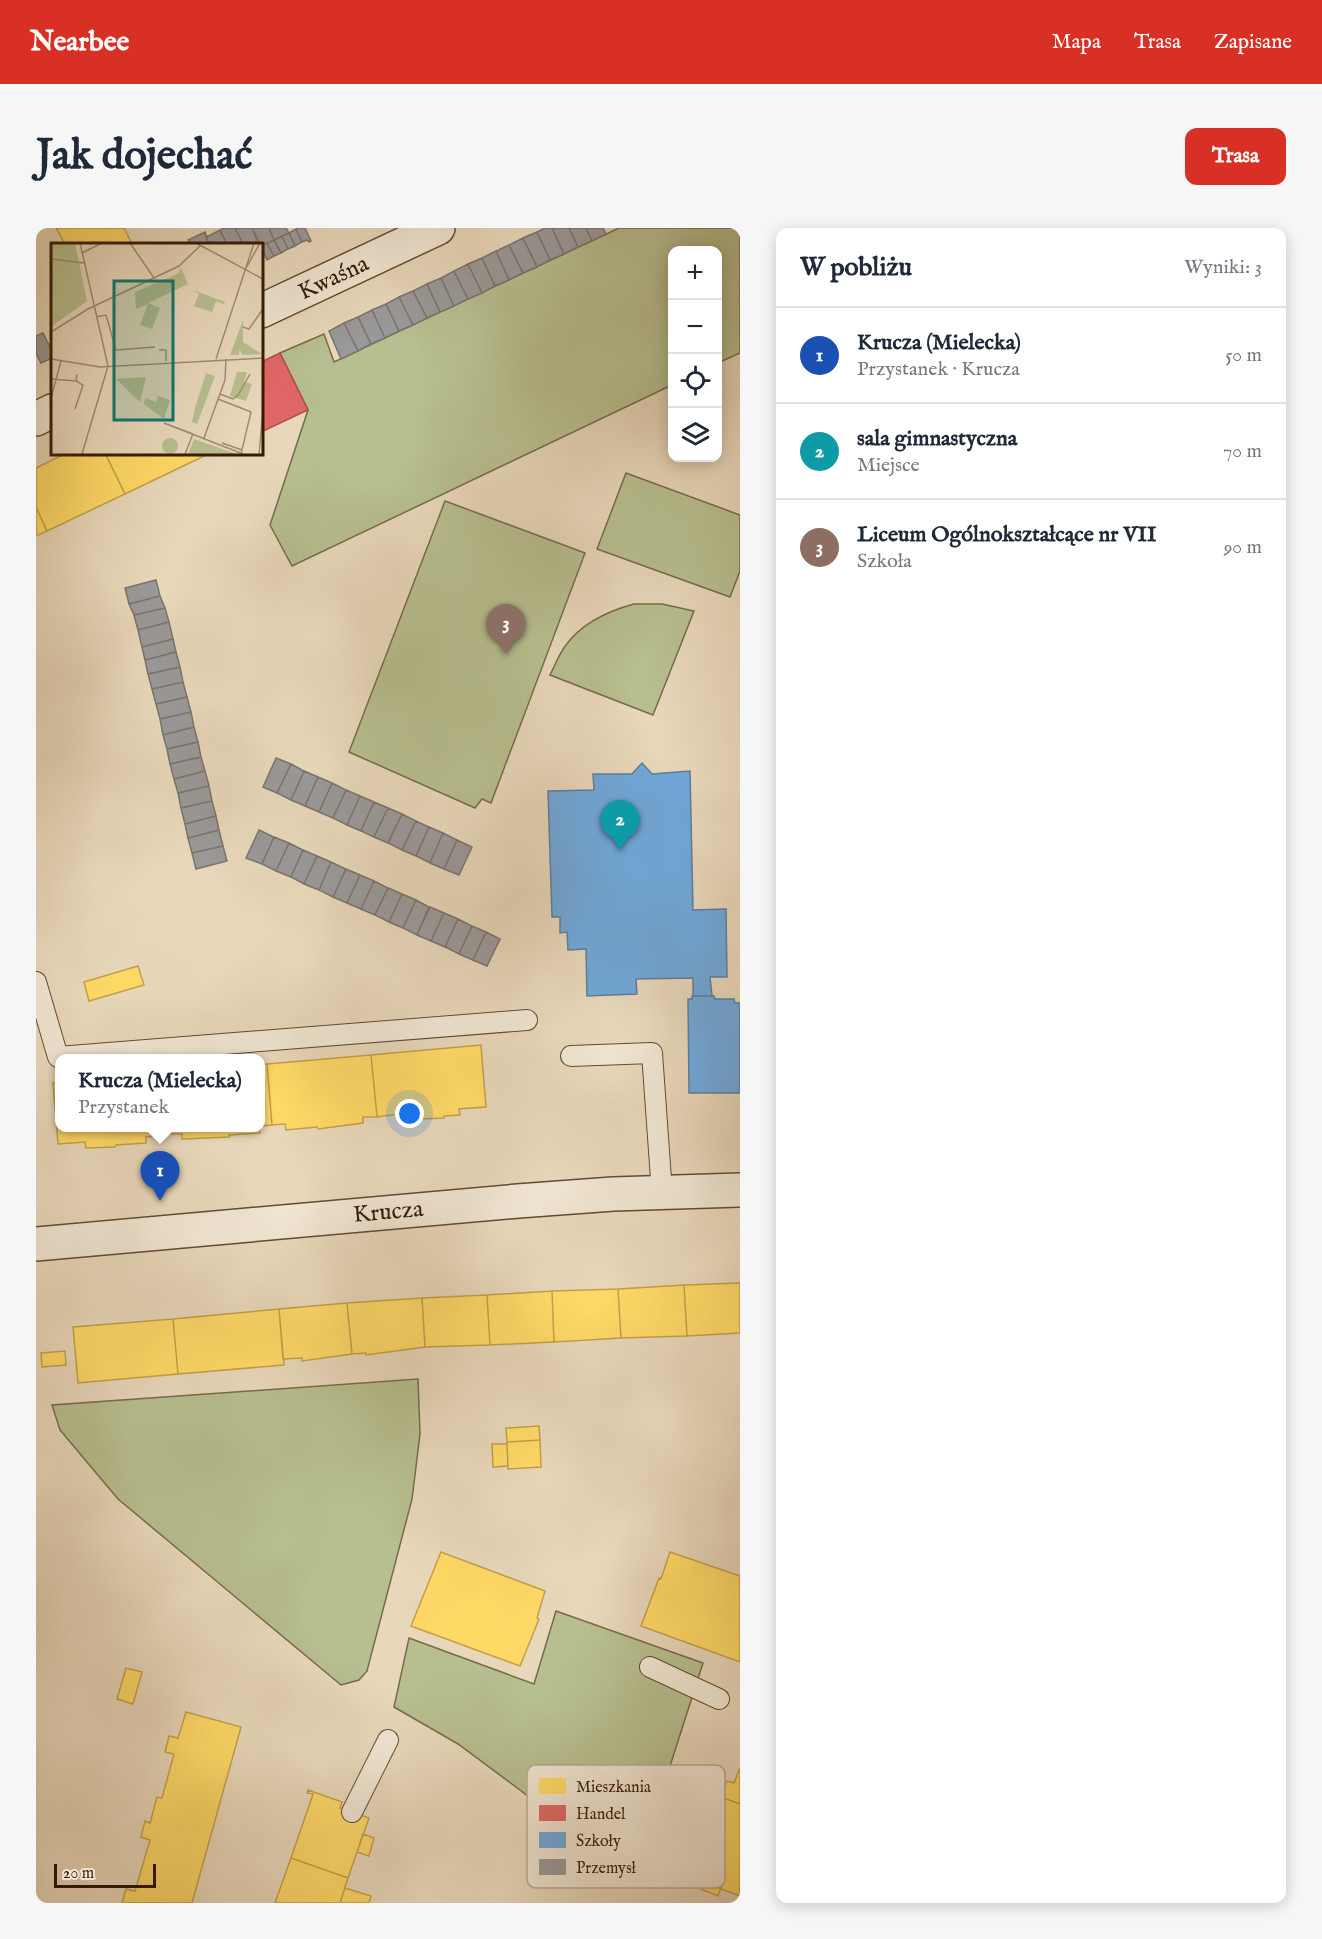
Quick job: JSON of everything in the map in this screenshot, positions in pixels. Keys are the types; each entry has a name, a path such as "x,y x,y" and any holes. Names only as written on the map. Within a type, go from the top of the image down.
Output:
{"street":[{"name":"Kwaśna","path":"262,311 438,228"},
{"path":"36,419 51,412"},
{"name":"Krucza","path":"36,1244 414,1209 740,1190"}],"lane":[{"path":"36,982 57,1054"},
{"path":"96,1054 526,1020"},
{"path":"571,1056 652,1053 662,1193"},
{"path":"650,1667 719,1699"},
{"path":"352,1812 388,1740"}],"green space":[{"path":"619,228 740,228 740,353 722,361 722,246 668,246 668,387 292,566 270,525 308,410 280,353 324,334 334,362"},
{"path":"626,473 740,515 740,571 730,597 597,549"},
{"path":"445,501 585,553 491,803 482,799 475,808 349,752"},
{"path":"634,604 662,604 694,611 653,715 550,675 564,648 580,630 605,614"},
{"path":"418,1379 420,1434 412,1499 367,1671 359,1680 341,1685 118,1499 60,1430 52,1405"},
{"path":"556,1611 703,1663 670,1765 527,1765 527,1796 458,1744 394,1707 409,1638 534,1684"}],"building: Mieszkania":[{"path":"56,228 124,228 132,243 64,243"},
{"path":"64,454 105,454 125,494 47,531 36,507 36,468"},
{"path":"105,454 203,454 204,456 125,494"},
{"path":"36,507 47,531 36,536"},
{"path":"138,966 144,985 89,1001 84,982"},
{"path":"481,1045 486,1107 459,1109 460,1115 444,1116 444,1118 399,1120 398,1114 377,1117 371,1055"},
{"path":"371,1055 377,1117 363,1117 363,1123 318,1129 317,1127 286,1130 285,1124 272,1125 267,1064"},
{"path":"265,1064 267,1064 272,1125 265,1126"},
{"path":"53,1083 55,1083 55,1107"},
{"path":"57,1132 170,1132 170,1134 146,1137 146,1143 116,1145 115,1147 86,1148 85,1142 58,1144"},
{"path":"170,1132 260,1132 229,1135 229,1137 182,1139 182,1134 170,1134"},
{"path":"740,1283 740,1333 687,1336 684,1285"},
{"path":"684,1285 687,1336 621,1338 618,1289"},
{"path":"618,1289 621,1338 554,1342 552,1291"},
{"path":"552,1291 554,1342 490,1345 487,1295"},
{"path":"487,1295 490,1345 425,1347 422,1298"},
{"path":"422,1298 425,1347 366,1355 366,1353 352,1354 347,1303"},
{"path":"347,1303 352,1354 302,1361 302,1358 283,1359 279,1309"},
{"path":"279,1309 284,1365 178,1374 173,1319"},
{"path":"173,1319 178,1374 78,1383 73,1327"},
{"path":"65,1351 66,1365 42,1367 41,1353"},
{"path":"539,1426 540,1440 507,1442 506,1428"},
{"path":"540,1440 541,1467 508,1469 507,1442"},
{"path":"492,1444 507,1444 508,1466 493,1467"},
{"path":"441,1552 545,1591 537,1618 539,1619 520,1666 411,1626"},
{"path":"670,1552 740,1576 740,1662 641,1626"},
{"path":"126,1668 142,1672 133,1704 117,1699"},
{"path":"186,1712 241,1727 192,1903 122,1903 126,1889 135,1891 150,1840 141,1837 145,1821 150,1823 157,1797 162,1798 174,1754 165,1752 169,1736 178,1738"},
{"path":"740,1768 740,1804 725,1798 727,1781 734,1783"},
{"path":"308,1790 342,1802 340,1808 369,1818 348,1878 291,1858 313,1794 307,1793"},
{"path":"725,1798 740,1804 740,1896 719,1888 725,1888"},
{"path":"363,1834 374,1838 369,1856 357,1852"},
{"path":"291,1858 348,1878 340,1903 275,1903"},
{"path":"345,1888 371,1896 369,1903 340,1903"},
{"path":"701,1888 721,1888 718,1896"}],"building: Handel":[{"path":"280,353 308,410 262,432 262,362"}],"building: Szkoły":[{"path":"642,763 652,774 690,771 693,910 726,909 727,977 710,977 712,996 693,996 693,978 636,979 637,994 587,996 586,949 568,950 567,932 560,933 560,917 552,917 548,791 594,790 593,774 632,774"},
{"path":"692,996 714,996 715,999 734,999 735,1003 740,1003 740,1093 689,1093 688,999 692,999"}],"building: Przemysł":[{"path":"235,228 242,243 226,243 220,230"},
{"path":"235,228 252,228 259,243 242,243"},
{"path":"252,228 269,228 274,240 262,246"},
{"path":"269,228 286,228 289,233 274,240"},
{"path":"305,228 311,241 302,242 296,229"},
{"path":"545,228 552,228 564,254 550,260 537,232"},
{"path":"552,228 569,228 578,247 564,254"},
{"path":"569,228 586,228 592,241 578,247"},
{"path":"586,228 603,228 606,234 592,241"},
{"path":"296,229 302,242 295,246 289,233"},
{"path":"220,230 226,243 209,243 206,237"},
{"path":"205,232 209,243 190,243 188,240"},
{"path":"537,232 550,260 537,267 523,238"},
{"path":"289,233 295,246 288,249 282,236"},
{"path":"282,236 288,249 281,253 274,240"},
{"path":"523,238 537,267 523,273 509,245"},
{"path":"274,240 281,253 274,256 267,243"},
{"path":"267,243 274,256 267,260 262,246"},
{"path":"509,245 523,273 509,280 496,251"},
{"path":"496,251 509,280 495,286 482,258"},
{"path":"482,258 495,286 482,293 468,264"},
{"path":"468,264 482,293 468,299 454,271"},
{"path":"454,271 468,299 454,306 441,278"},
{"path":"441,278 454,306 440,312 427,284"},
{"path":"427,284 440,312 427,318 413,291"},
{"path":"413,291 427,318 413,325 399,297"},
{"path":"399,297 413,325 399,331 386,304"},
{"path":"386,304 399,331 385,338 372,310"},
{"path":"372,310 385,338 371,344 358,317"},
{"path":"358,317 371,344 358,351 344,323"},
{"path":"344,323 358,351 341,359 329,331"},
{"path":"43,333 51,349 51,358 41,363 36,353 36,336"},
{"path":"156,580 160,596 129,604 125,588"},
{"path":"160,596 165,608 134,615 129,604"},
{"path":"165,608 169,622 138,630 134,615"},
{"path":"169,622 173,639 142,647 138,630"},
{"path":"173,639 176,652 145,660 142,647"},
{"path":"176,652 180,667 148,674 145,660"},
{"path":"180,667 183,682 152,689 148,674"},
{"path":"183,682 187,697 156,704 152,689"},
{"path":"187,697 191,712 160,719 156,704"},
{"path":"191,712 194,727 163,735 160,719"},
{"path":"194,727 198,742 167,749 163,735"},
{"path":"198,742 201,757 170,764 167,749"},
{"path":"201,757 205,771 174,779 170,764"},
{"path":"276,758 291,764 277,793 263,787"},
{"path":"291,764 304,771 291,800 277,793"},
{"path":"205,771 209,786 178,793 174,779"},
{"path":"304,771 318,777 305,806 291,800"},
{"path":"318,777 332,783 319,812 305,806"},
{"path":"332,783 346,790 333,818 319,812"},
{"path":"209,786 212,801 181,808 178,793"},
{"path":"346,790 360,796 347,825 333,818"},
{"path":"360,796 374,802 361,831 347,825"},
{"path":"212,801 216,816 185,824 181,808"},
{"path":"374,802 388,808 374,837 361,831"},
{"path":"388,808 402,814 388,843 374,837"},
{"path":"402,814 416,821 402,850 388,843"},
{"path":"216,816 219,830 188,838 185,824"},
{"path":"416,821 429,827 416,856 402,850"},
{"path":"429,827 443,833 430,863 416,856"},
{"path":"219,830 223,846 192,853 188,838"},
{"path":"259,830 274,837 262,864 246,858"},
{"path":"443,833 457,840 444,869 430,863"},
{"path":"274,837 289,843 276,871 262,864"},
{"path":"457,840 472,847 459,875 444,869"},
{"path":"289,843 303,850 291,877 276,871"},
{"path":"223,846 227,861 196,869 192,853"},
{"path":"303,850 317,856 304,884 291,877"},
{"path":"317,856 331,862 319,890 304,884"},
{"path":"331,862 346,869 333,897 319,890"},
{"path":"346,869 360,875 347,903 333,897"},
{"path":"360,875 374,881 361,909 347,903"},
{"path":"374,881 388,888 375,915 361,909"},
{"path":"388,888 402,894 389,922 375,915"},
{"path":"402,894 416,900 403,928 389,922"},
{"path":"416,900 429,907 417,935 403,928"},
{"path":"430,907 444,913 431,941 417,935"},
{"path":"444,913 458,919 445,947 431,941"},
{"path":"458,919 472,926 459,954 445,947"},
{"path":"472,926 486,932 473,960 459,954"},
{"path":"486,932 500,939 487,966 473,960"}],"place":[{"name":"Liceum Ogólnokształcące nr VII","path":"506,654"},
{"name":"sala gimnastyczna","path":"620,850"},
{"name":"Krucza (Mielecka)","path":"160,1201"}]}
